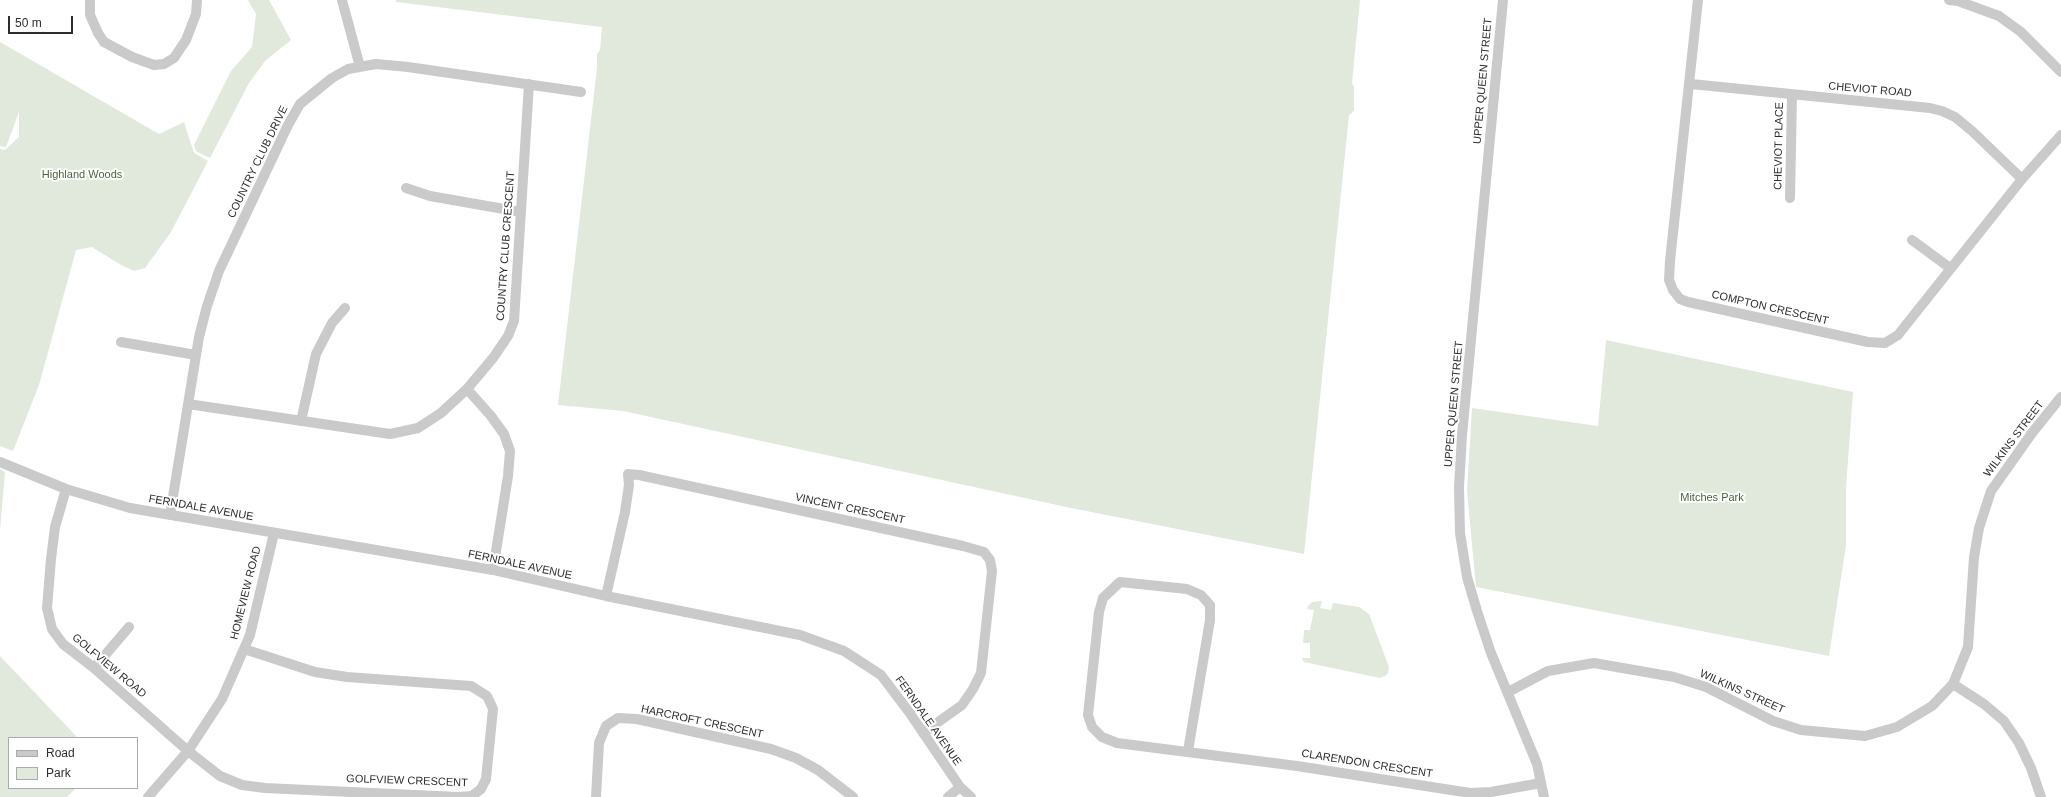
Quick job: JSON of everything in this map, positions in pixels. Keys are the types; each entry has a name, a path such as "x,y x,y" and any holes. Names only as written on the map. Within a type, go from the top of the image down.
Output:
{"street":[{"path":"90,0 90,15 104,42 132,57 154,66 164,64 174,58 186,40 196,14 197,0"},
{"path":"342,0 360,67"},
{"name":"UPPER QUEEN STREET","path":"1503,0 1462,435 1459,487 1460,533 1467,577 1490,652 1537,764 1544,797"},
{"name":"COMPTON CRESCENT","path":"1698,0 1691,84 1670,261 1670,280 1673,290 1680,299 1860,340 1885,343 1898,335 2022,179 2061,135"},
{"path":"1949,0 1958,1 1999,16 2021,32 2061,72"},
{"name":"COUNTRY CLUB DRIVE","path":"170,515 196,355 207,306 219,270 288,125 300,104 319,87 348,70 376,64 408,66 581,92"},
{"name":"COUNTRY CLUB CRESCENT","path":"188,404 390,434 418,428 441,413 467,389 501,347 508,336 514,321 529,84"},
{"name":"CHEVIOT ROAD","path":"1691,84 1942,110 1955,117 1972,131 2022,179"},
{"name":"CHEVIOT PLACE","path":"1790,198 1792,95"},
{"path":"406,188 430,196 521,212"},
{"path":"1912,240 1950,268"},
{"path":"301,421 316,354 332,323 345,308"},
{"path":"121,342 196,355"},
{"path":"467,389 492,416 504,434 510,451 508,476 493,570"},
{"name":"WILKINS STREET","path":"1508,692 1548,671 1594,663 1674,677 1706,687 1773,720 1802,730 1865,736 1897,727 1932,706 1953,684 1968,647 1974,557 1979,528 1991,491 2032,433 2061,397"},
{"name":"FERNDALE AVENUE","path":"0,462 66,489 130,508 493,570 606,596 800,635 844,651 881,675 960,787 971,797"},
{"name":"VINCENT CRESCENT","path":"606,596 625,512 629,485 628,474 963,546 984,552 990,560 992,571 981,673 974,689 962,705 923,733"},
{"name":"GOLFVIEW ROAD","path":"66,489 55,527 47,608 52,629 63,644 94,668 188,751"},
{"name":"HOMEVIEW ROAD","path":"148,797 188,751 222,699 250,635 274,533"},
{"name":"CLARENDON CRESCENT","path":"1188,751 1210,620 1210,605 1201,595 1187,589 1120,582 1103,598 1099,612 1088,715 1092,727 1102,737 1117,743 1297,766 1470,793 1491,792 1541,783"},
{"path":"94,668 129,627"},
{"name":"GOLFVIEW CRESCENT","path":"188,751 220,776 242,785 458,796 472,796 481,789 486,779 493,709 487,696 471,686 347,677 315,672 244,649"},
{"path":"1953,684 1984,704 2004,721 2019,743 2031,768 2041,797"},
{"name":"HARCROFT CRESCENT","path":"596,797 598,743 606,726 618,718 637,719 784,754 818,770 853,797"},
{"path":"948,797 960,787"}],"green space":[{"path":"248,0 269,0 291,40 265,61 249,83 210,158 196,151 194,145 231,71 252,47 256,14"},
{"path":"396,0 1360,0 1352,83 1354,87 1354,110 1349,115 1304,554 1071,508 623,411 558,405 597,68 597,54 600,50 602,27 396,2"},
{"name":"Highland Woods","path":"0,42 159,134 184,122 194,153 208,161 171,232 145,268 134,271 121,265 92,247 76,250 39,385 13,451 0,446 0,149 5,150 19,137 19,112 6,147 0,146"},
{"name":"Mitches Park","path":"1606,340 1853,392 1846,488 1846,545 1829,656 1476,587 1467,491 1472,408 1598,426"},
{"path":"0,469 5,472 0,530"},
{"path":"1322,601 1320,608 1331,610 1333,603 1359,607 1369,614 1389,667 1388,673 1385,676 1380,678 1304,662 1302,658 1310,658 1310,643 1303,643 1304,630 1310,630 1314,610 1307,609 1312,602"},
{"path":"0,656 77,737 8,737 8,789 75,789 67,797 0,797"}]}
